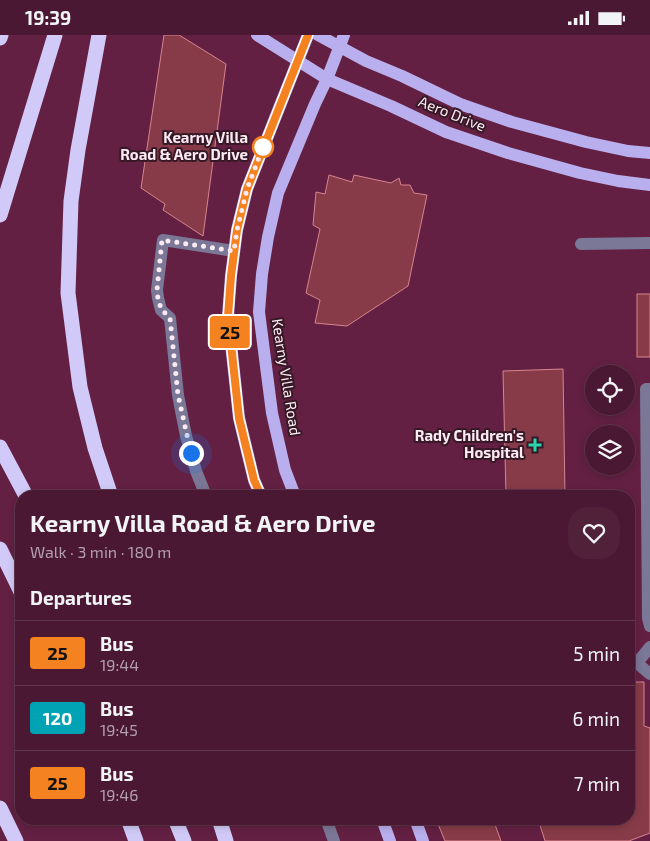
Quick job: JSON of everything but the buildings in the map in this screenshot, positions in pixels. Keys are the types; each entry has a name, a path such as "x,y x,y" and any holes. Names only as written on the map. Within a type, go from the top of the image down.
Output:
{"highway":[{"path":"0,215 56,35"},
{"path":"100,35 78,150 71,201 68,293 80,387 95,447 109,490"},
{"path":"0,447 23,490"},
{"path":"0,549 15,580"},
{"path":"0,808 16,841"},
{"path":"130,825 136,841"},
{"path":"177,825 184,841"},
{"path":"221,825 226,841"}],"main road":[{"name":"Aero Drive","path":"257,35 328,79 391,105 446,132 508,153 618,181 650,185"},
{"path":"258,490 254,480 239,418 228,316 234,251 247,189 308,35"},
{"name":"Aero Drive","path":"318,35 366,61 460,104 504,119 586,142 628,151 650,153"},
{"name":"Kearny Villa Road","path":"293,490 285,470 272,413 259,312 262,274 278,193 315,104 328,79 344,35"},
{"path":"384,825 390,841"},
{"path":"417,825 423,841"}],"street":[{"path":"204,490 186,436 178,395 170,318 159,305 157,290 162,240 234,251"},
{"path":"581,244 650,243"},
{"path":"650,389 646,389 648,617 650,626"},
{"path":"650,647 637,663 650,674"},
{"path":"328,825 334,841"}],"bus line":[{"name":"25","path":"258,490 254,480 239,418 228,316 231,276 237,230 247,189 308,35"}],"place":[{"name":"Kearny Villa Road & Aero Drive","path":"263,147"},
{"name":"Rady Children's Hospital","path":"535,445"}],"route":[{"path":"191,453 178,395 172,353 170,318 161,310 158,298 157,290 162,240 234,251 247,189 263,147"}]}
